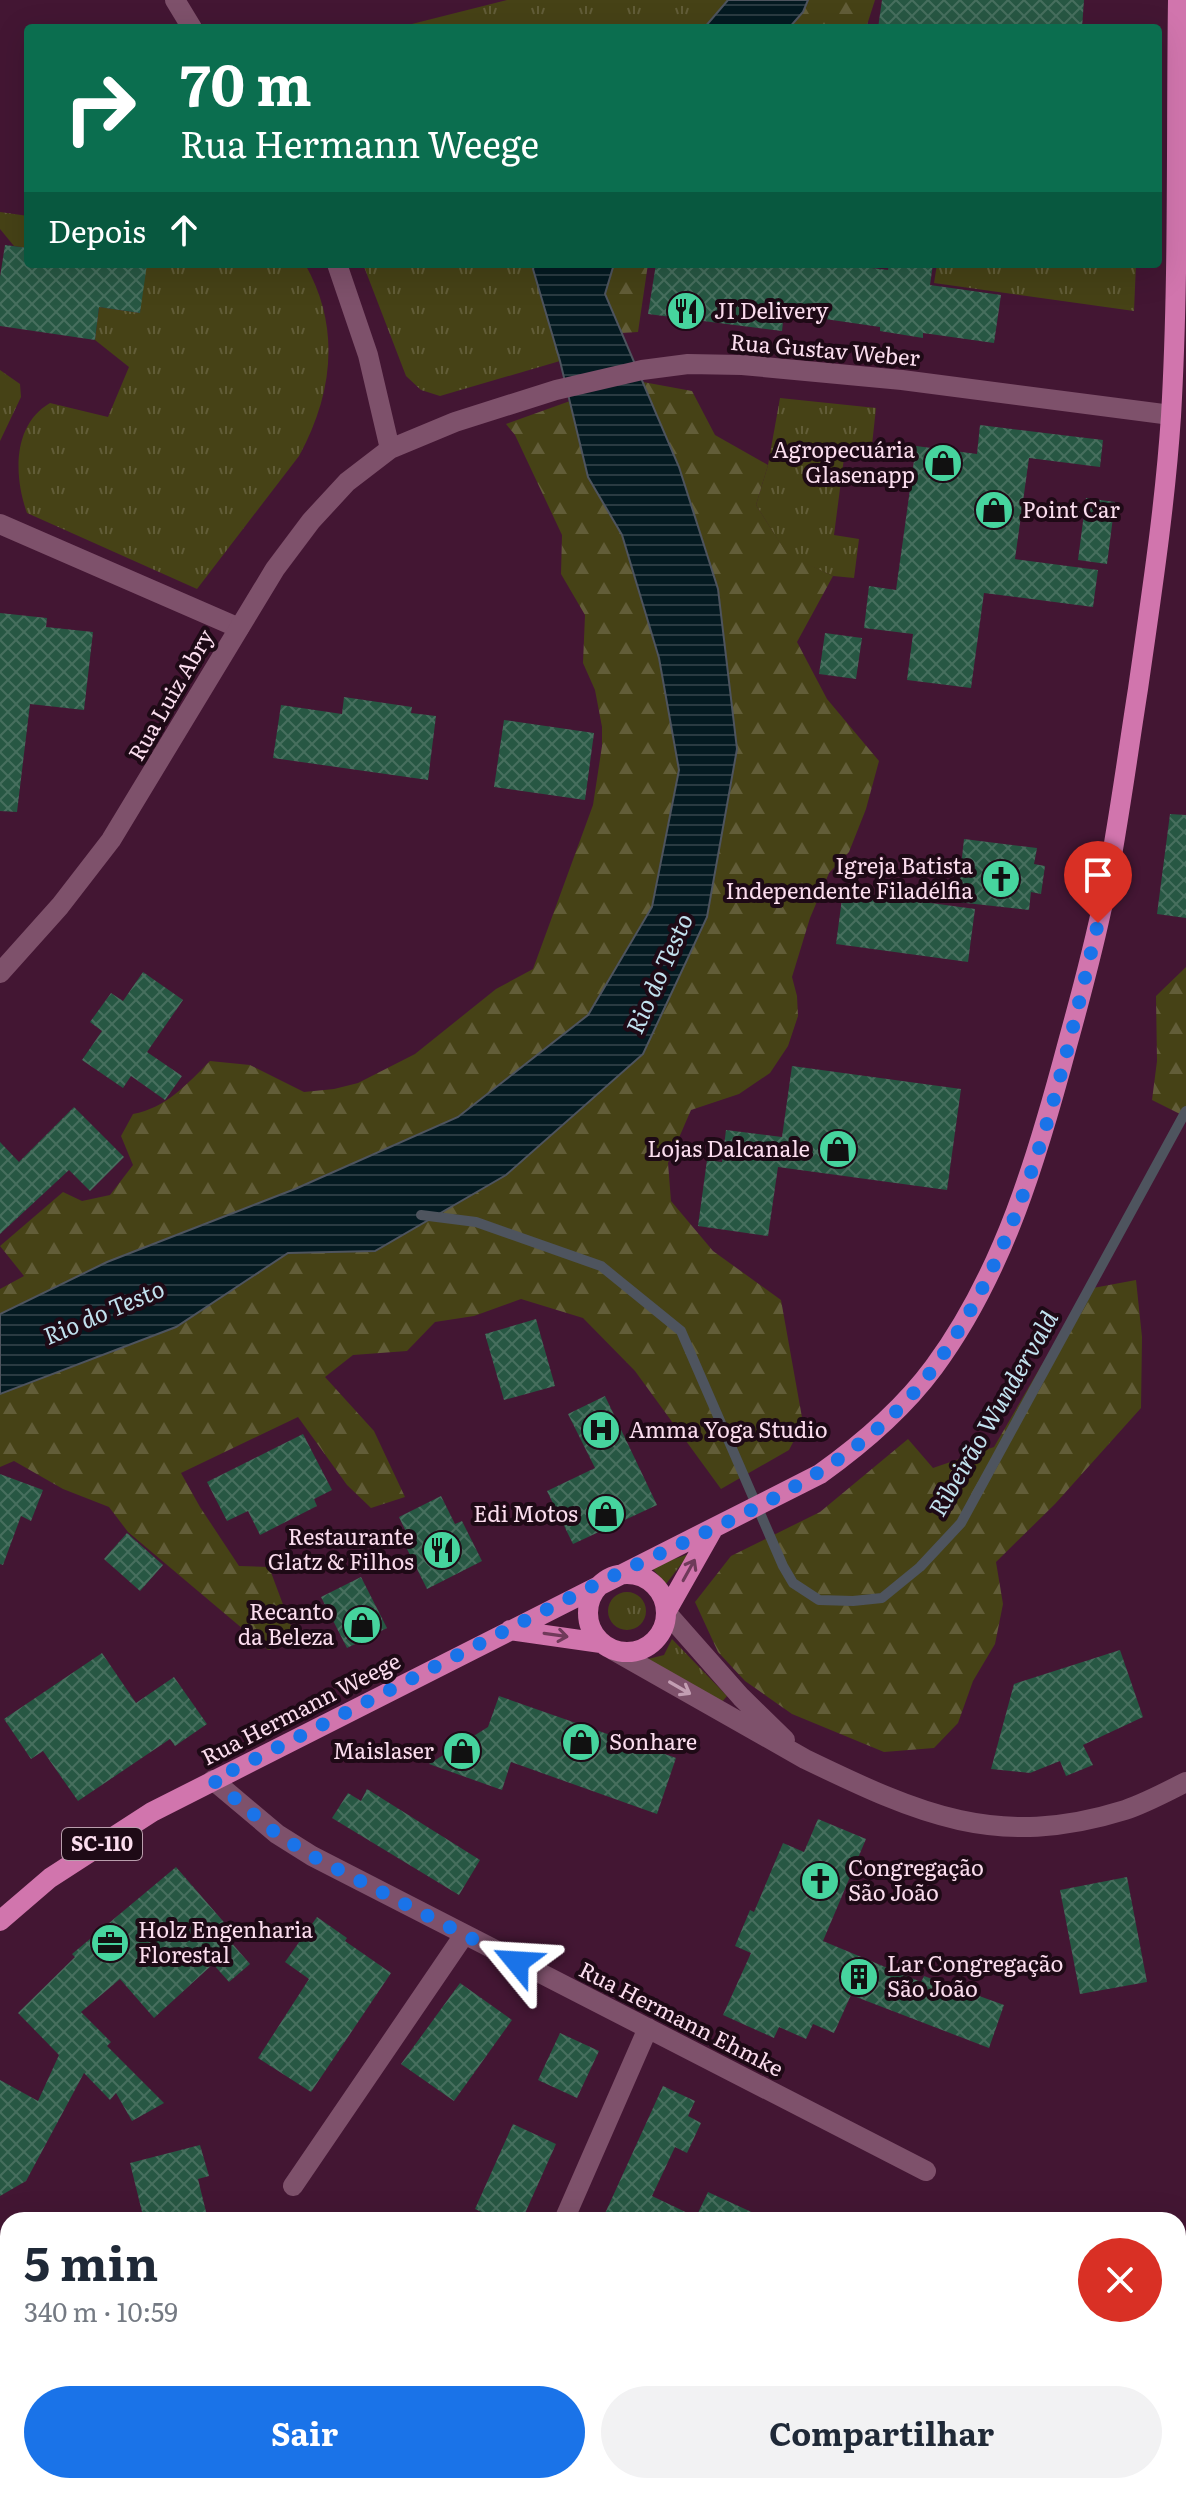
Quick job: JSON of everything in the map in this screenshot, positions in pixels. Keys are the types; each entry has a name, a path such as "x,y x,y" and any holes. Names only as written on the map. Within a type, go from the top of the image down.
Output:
{"main road":[{"name":"SC-110","path":"1171,415 1182,88 1178,0"},
{"name":"Rua Hermann Weege","path":"0,1921 50,1878 152,1812 820,1474 848,1454 913,1394 935,1366 967,1315 998,1254 1027,1181 1054,1093 1104,898 1148,623 1171,415"},
{"path":"666,1612 713,1529"},
{"path":"510,1630 607,1646 625,1652 638,1650 649,1645 664,1625 666,1612 658,1589 648,1580 637,1575 612,1577 601,1584 588,1607 593,1632 607,1646"}],"street":[{"path":"175,0 190,24"},
{"path":"338,268 368,355 390,449"},
{"name":"Rua Gustav Weber","path":"390,449 455,422 556,390 642,370 688,364 757,366 902,380 1171,415"},
{"name":"Rua Luiz Abry","path":"0,973 60,906 111,840 275,569 311,521 347,482 390,449"},
{"path":"0,524 239,628"},
{"path":"666,1612 741,1697 805,1759"},
{"path":"607,1646 805,1759 884,1796 934,1814 979,1825 1032,1829 1082,1822 1129,1809 1186,1782"},
{"name":"Rua Hermann Ehmke","path":"213,1780 277,1834 301,1849 926,2171"},
{"path":"293,2186 464,1935"},
{"path":"568,2212 648,2028"}],"green space":[{"path":"507,0 728,0 707,24 412,24"},
{"path":"808,0 875,0 867,24 792,24"},
{"path":"0,212 24,215 24,247 14,246 0,229"},
{"path":"143,268 307,268 324,312 328,360 325,385 310,433 299,456 197,589 27,513 23,499 19,453 29,424 50,403 108,417 129,367 95,340 99,307 140,313"},
{"path":"365,268 533,268 560,361 440,396 421,390 406,376"},
{"path":"613,268 647,268 638,332 621,333 605,294"},
{"path":"936,268 1136,268 1134,311 934,283"},
{"path":"0,370 20,384 21,397 0,441"},
{"path":"643,382 692,391 715,435 768,465 756,505 788,555 833,576 797,642 827,699 879,761 866,809 849,852 829,873 810,918 792,977 798,1016 788,1046 770,1073 739,1094 691,1110 668,1163 671,1201 713,1251 781,1300 803,1423 789,1450 721,1489 635,1371 583,1318 521,1299 474,1316 435,1322 407,1351 353,1355 325,1377 374,1431 405,1497 371,1508 347,1485 298,1417 181,1473 239,1566 269,1567 297,1642 268,1650 128,1532 109,1507 63,1489 14,1461 0,1467 0,1394 176,1327 288,1253 376,1250 707,917 679,467"},
{"path":"780,398 876,408 871,454 845,450 834,535 859,539 854,578 833,576 788,556 756,505 768,465"},
{"path":"570,401 588,477 622,535 659,658 679,770 652,907 588,1015 458,1117 295,1189 107,1262 0,1314 0,1289 24,1276 0,1246 63,1192 82,1201 110,1195 133,1165 121,1136 133,1114 166,1101 210,1061 250,1065 304,1092 358,1083 415,1054 496,989 533,969 593,805 602,727 595,690 583,663 585,615 561,574 562,535 515,435 506,424"},
{"path":"1186,967 1186,1117 1152,1100 1157,1061 1156,996"},
{"path":"1136,1280 1142,1337 1141,1408 1055,1504 996,1562 1003,1604 995,1644 973,1681 958,1723 934,1748 884,1752 792,1714 745,1681 718,1652 695,1602 731,1556 820,1512 908,1439 933,1468 994,1447 1041,1366 1093,1288"},
{"path":"689,1554 666,1584 651,1567"},
{"path":"627,1592 641,1597 646,1611 641,1625 627,1630 613,1625 608,1611 613,1597"},
{"path":"672,1639 727,1696 721,1703 648,1659 664,1655"}],"water":[{"path":"728,0 808,0 792,24 707,24"},
{"name":"Rio do Testo","path":"613,268 605,294 679,467 718,589 737,749 707,917 643,1054 506,1175 375,1251 288,1253 176,1327 0,1394 0,1314 107,1262 295,1189 458,1117 588,1015 652,907 679,770 659,658 622,535 588,477 560,361 533,269"}],"building":[{"path":"882,0 1084,0 1082,24 879,24"},
{"path":"5,245 24,247 24,268 146,268 140,313 99,307 95,340 0,326 0,277"},
{"path":"655,268 932,268 930,285 1001,295 994,343 923,333 923,338 880,331 880,327 784,313 782,331 648,314"},
{"path":"980,425 1103,440 1100,467 1029,458 1015,559 1098,570 1093,607 984,593 971,688 907,680 913,634 864,628 869,586 896,590 916,446 977,454"},
{"path":"1086,498 1115,502 1107,564 1078,560"},
{"path":"0,613 47,618 46,627 93,632 84,710 30,704 17,812 0,811"},
{"path":"825,633 862,638 856,679 819,674"},
{"path":"344,697 412,707 411,713 436,716 428,780 273,758 281,705 342,714"},
{"path":"504,720 594,733 585,800 494,787"},
{"path":"1170,814 1186,815 1186,918 1157,914"},
{"name":"Igreja Batista Independente Filadélfia","path":"964,839 1037,848 1034,864 1045,866 1041,894 1031,892 1029,910 957,902"},
{"path":"843,891 975,909 968,962 836,944"},
{"path":"143,972 183,1000 147,1052 182,1076 165,1100 131,1076 123,1088 82,1060 102,1031 90,1022 111,993 123,1001"},
{"name":"Lojas Dalcanale","path":"792,1066 961,1089 947,1190 778,1167 768,1236 698,1226 707,1160 722,1162 726,1130 782,1137"},
{"path":"74,1107 124,1157 90,1191 69,1170 0,1234 0,1142 19,1162"},
{"path":"536,1319 555,1386 504,1400 485,1334"},
{"path":"605,1396 657,1505 573,1544 547,1491 595,1468 568,1414"},
{"path":"303,1434 332,1490 314,1499 317,1506 260,1535 248,1511 227,1521 207,1482"},
{"path":"0,1474 43,1490 31,1521 21,1516 3,1565 0,1564"},
{"name":"Restaurante Glatz & Filhos","path":"441,1496 455,1524 462,1521 482,1561 427,1589 402,1539 408,1536 399,1517"},
{"path":"127,1533 163,1565 140,1591 104,1559"},
{"path":"361,1577 387,1628 347,1648 321,1597"},
{"path":"1120,1650 1143,1717 1083,1745 1093,1765 1066,1776 1060,1761 1030,1773 991,1769 1014,1684"},
{"path":"102,1653 136,1703 174,1677 207,1724 175,1746 170,1739 78,1801 43,1751 31,1759 4,1719"},
{"path":"499,1696 676,1758 657,1814 511,1762 502,1790 429,1764 488,1727"},
{"path":"367,1789 480,1860 459,1895 332,1818 348,1793 361,1801"},
{"path":"818,1819 866,1839 823,1941 921,1982 924,1976 1004,2005 989,2048 851,1995 834,2033 813,2024 806,2039 779,2027 774,2038 723,2015 751,1953 735,1946 750,1910 754,1912 783,1843 804,1852"},
{"path":"176,1867 235,1935 229,1940 250,1964 229,1982 213,1964 154,2018 120,1979 81,2012 111,2042 107,2046 164,2103 132,2121 116,2093 110,2100 84,2073 26,2181 0,2196 0,2080 38,2101 59,2055 18,2013 75,1957 72,1954"},
{"path":"1127,1877 1147,1982 1080,1994 1060,1890"},
{"path":"317,1917 391,1973 311,2092 258,2058 309,1979 285,1962"},
{"path":"460,1983 512,2020 454,2101 401,2064"},
{"path":"560,2033 599,2051 577,2098 538,2080"},
{"path":"663,2086 695,2101 688,2116 701,2123 687,2153 675,2147 652,2196 686,2212 606,2212"},
{"path":"513,2124 556,2144 526,2212 481,2212 475,2209"},
{"path":"200,2145 209,2176 198,2179 206,2212 142,2212 130,2163"},
{"path":"708,2192 752,2212 698,2212"}],"waterway":[{"name":"Ribeirão Wundervald","path":"421,1215 476,1222 601,1266 681,1331 793,1583 819,1600 882,1598 920,1567 961,1523 1186,1111"}],"place":[{"name":"JI Delivery","path":"686,311"},
{"name":"Agropecuária Glasenapp","path":"943,463"},
{"name":"Point Car","path":"994,510"},
{"name":"Igreja Batista Independente Filadélfia","path":"1001,879"},
{"name":"Lojas Dalcanale","path":"838,1149"},
{"name":"Amma Yoga Studio","path":"601,1430"},
{"name":"Edi Motos","path":"606,1514"},
{"name":"Restaurante Glatz & Filhos","path":"442,1550"},
{"name":"Recanto da Beleza","path":"362,1625"},
{"name":"Sonhare","path":"581,1742"},
{"name":"Maislaser","path":"462,1751"},
{"name":"Congregação São João","path":"820,1881"},
{"name":"Holz Engenharia Florestal","path":"110,1943"},
{"name":"Lar Congregação São João","path":"859,1977"}],"route":[{"path":"517,1962 312,1856 277,1834 213,1780 612,1577 770,1501 820,1474 881,1425 913,1394 935,1366 967,1315 998,1254 1027,1181 1051,1107 1098,923"}]}
